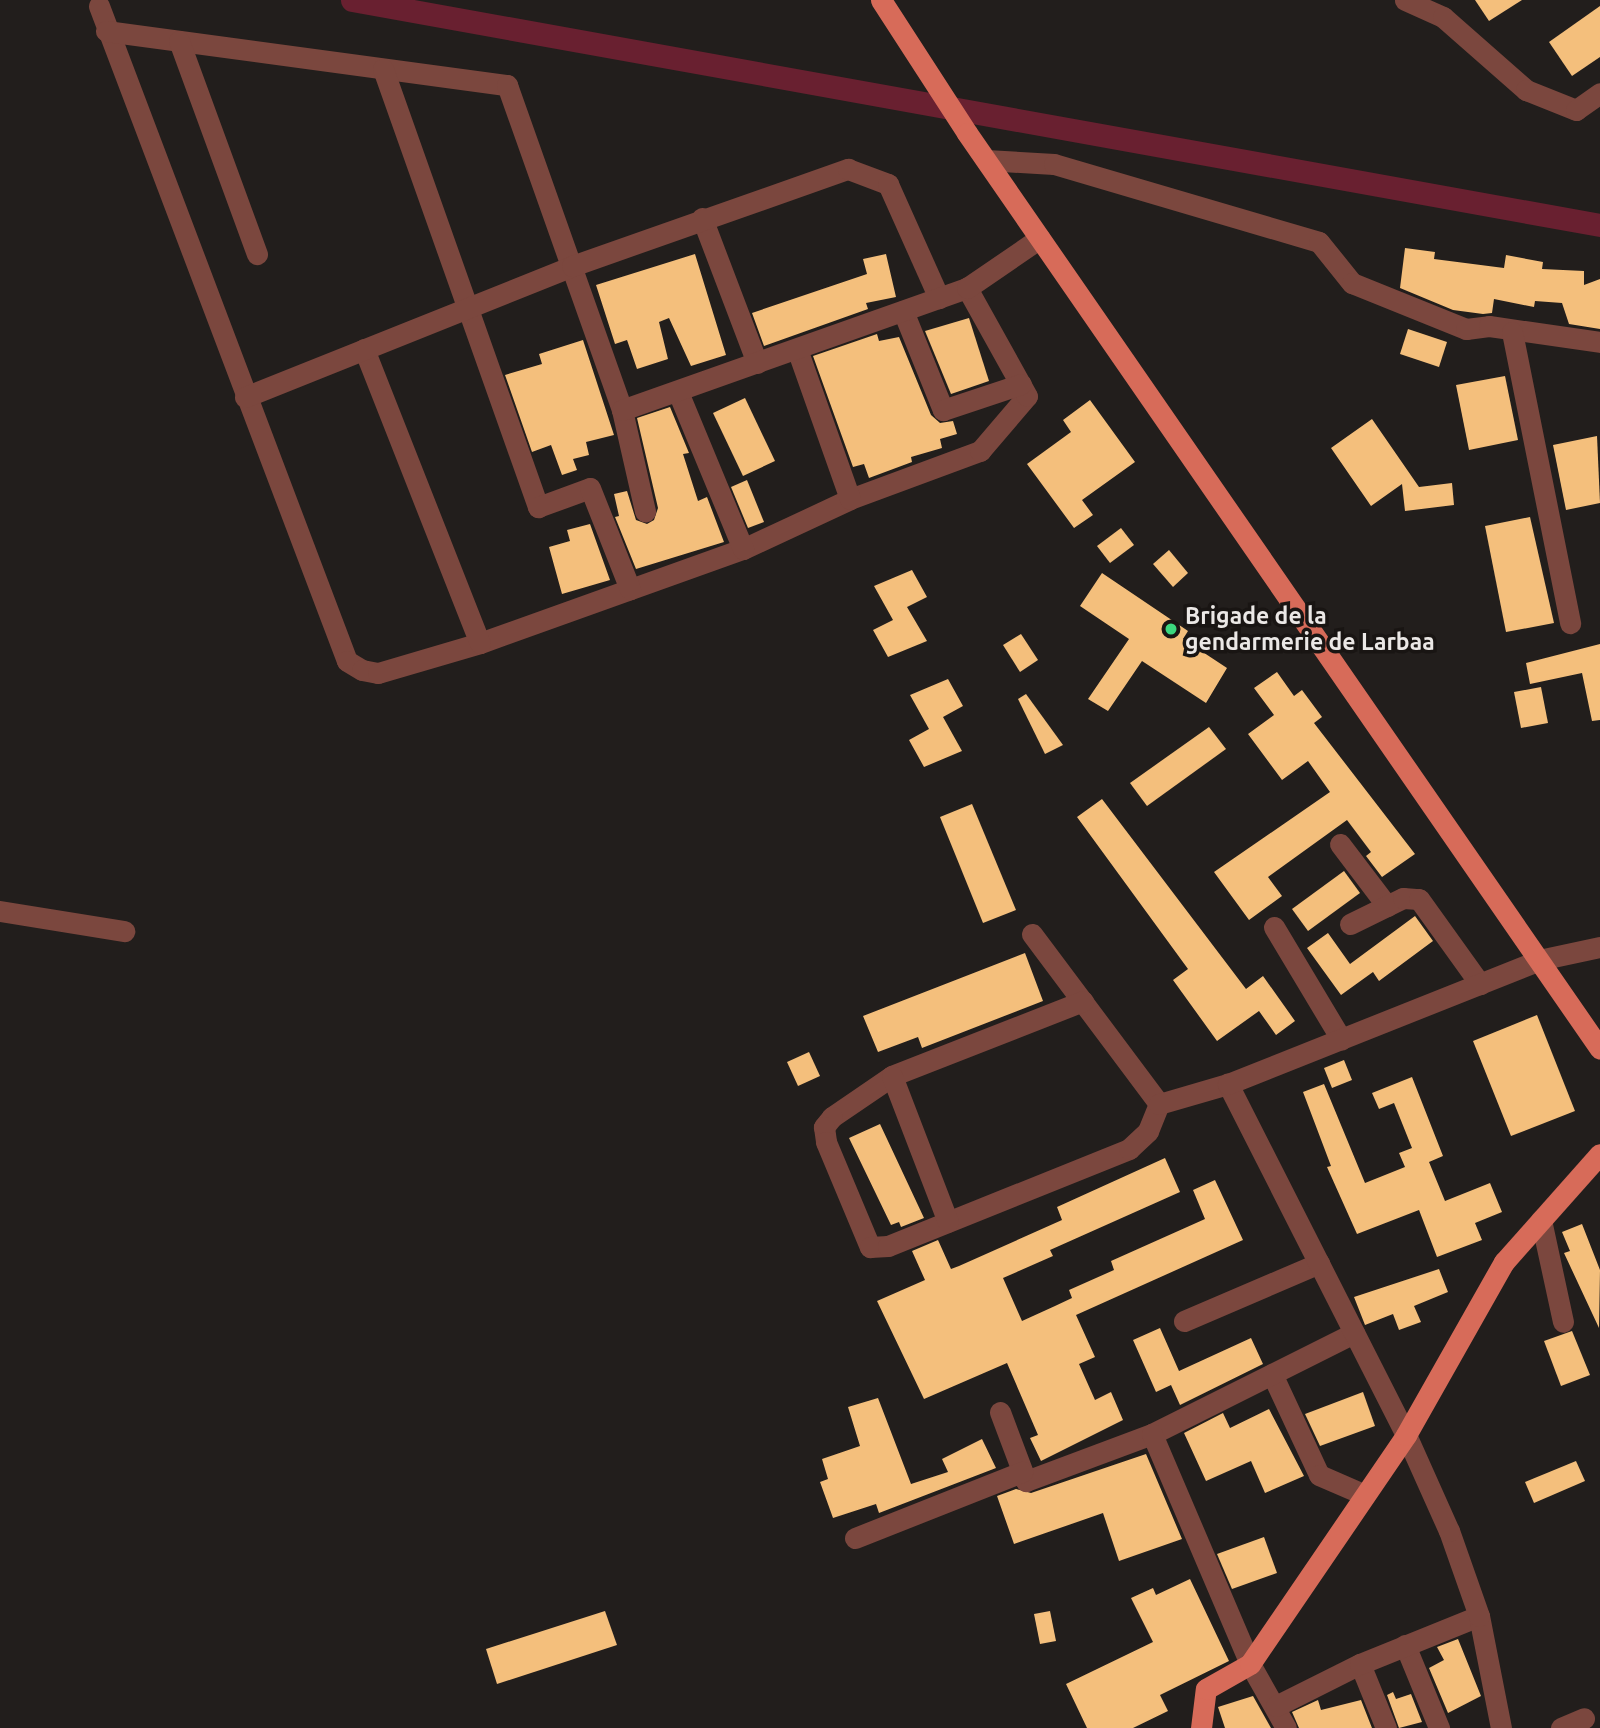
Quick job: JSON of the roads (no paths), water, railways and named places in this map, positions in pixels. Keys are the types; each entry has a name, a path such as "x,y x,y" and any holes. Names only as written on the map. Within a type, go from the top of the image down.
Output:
{"main road":[{"path":"881,0 923,61 967,133 1600,1049"},
{"path":"1201,1728 1206,1689 1250,1664 1406,1435 1504,1262 1600,1154"}],"street":[{"path":"1405,0 1443,16 1526,90 1576,110 1600,93"},
{"path":"99,6 106,31 347,661 378,673 480,643 743,549 850,499 979,451 1027,396 967,288"},
{"path":"106,31 507,85 622,410 645,511"},
{"path":"180,41 257,254"},
{"path":"383,69 538,507 590,488 630,589"},
{"path":"986,160 1054,164 1320,243 1352,283 1466,329 1489,326 1512,332 1600,342"},
{"path":"245,397 572,266 702,218 848,169 888,184 939,298"},
{"path":"702,218 758,363"},
{"path":"622,410 967,288 1041,238"},
{"path":"904,311 943,410 1021,384"},
{"path":"1512,332 1570,623"},
{"path":"364,349 480,643"},
{"path":"797,349 850,499"},
{"path":"678,392 743,549"},
{"path":"1340,844 1387,906"},
{"path":"1350,924 1403,898 1419,899 1480,984"},
{"path":"0,911 124,931"},
{"path":"1274,927 1341,1039"},
{"path":"1032,934 1159,1104"},
{"path":"1159,1104 1228,1084 1539,960 1600,947"},
{"path":"1083,1001 891,1076 832,1117 824,1127 826,1142 870,1247 888,1246 1129,1149 1148,1131 1159,1104"},
{"path":"891,1076 948,1222"},
{"path":"1228,1084 1406,1435 1449,1531 1479,1616 1501,1728"},
{"path":"1541,1220 1563,1322"},
{"path":"1184,1321 1319,1264"},
{"path":"1000,1412 1026,1481 1153,1434 1354,1333"},
{"path":"1272,1374 1319,1475 1366,1495"},
{"path":"1153,1434 1250,1664 1286,1728"},
{"path":"855,1538 1022,1472"},
{"path":"1276,1706 1360,1664 1479,1616"},
{"path":"1405,1645 1439,1728"},
{"path":"1360,1664 1386,1728"},
{"path":"1561,1728 1584,1718"}],"waterway":[{"path":"352,0 1600,225"}],"place":[{"name":"Brigade de la gendarmerie de Larbaa","path":"1171,629"}]}
